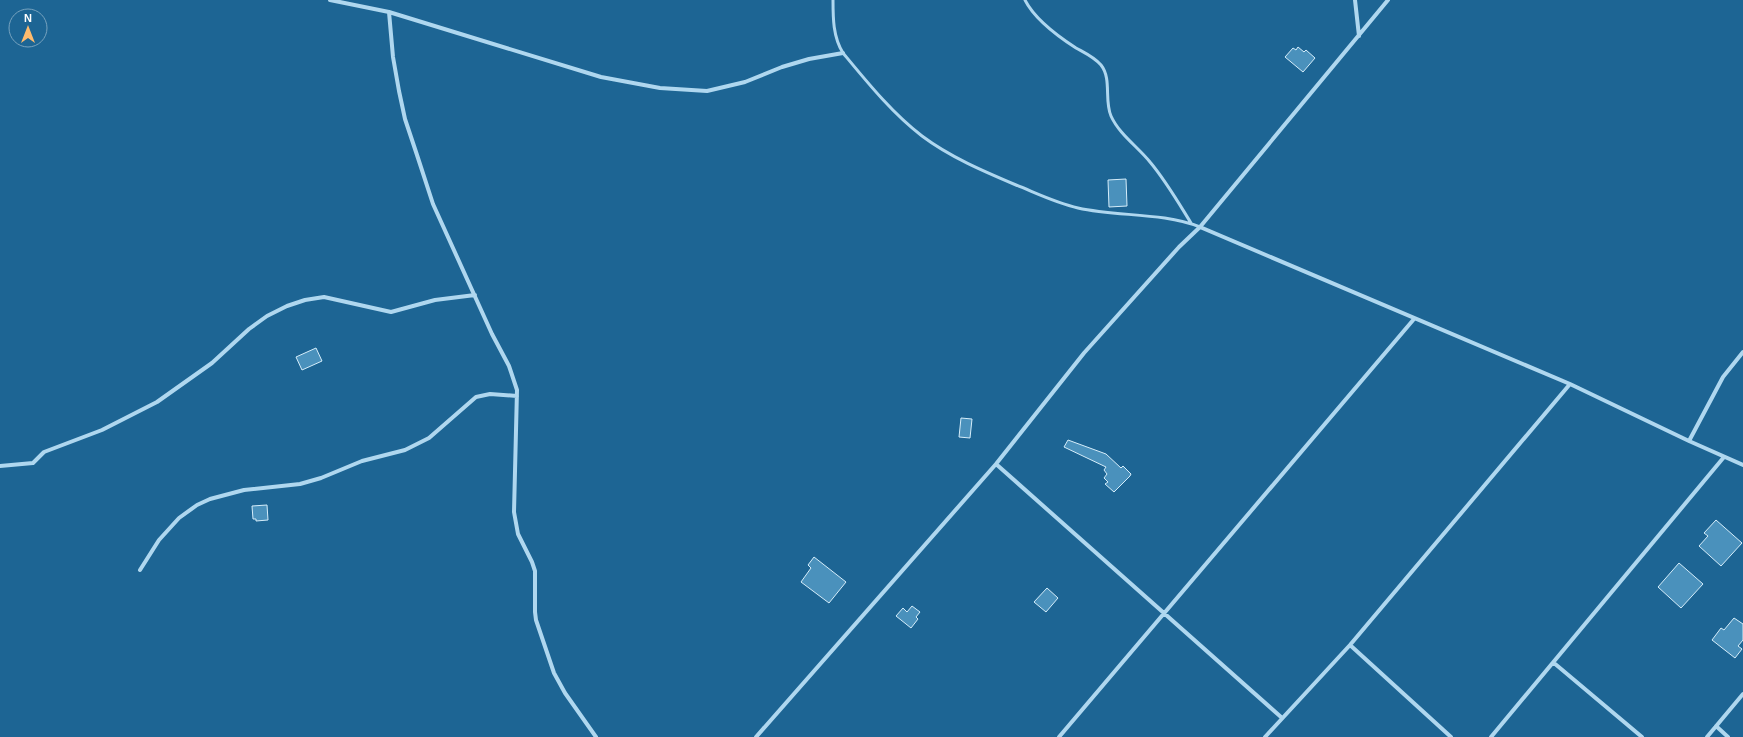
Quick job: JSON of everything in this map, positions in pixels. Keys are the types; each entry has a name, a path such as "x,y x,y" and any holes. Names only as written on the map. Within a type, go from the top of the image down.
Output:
{"street":[{"path":"330,0 389,12 601,77 660,88 707,91 745,82 802,61 843,53"},
{"path":"1355,0 1359,36"},
{"path":"756,737 996,464 1084,353 1179,247 1200,227 1388,0"},
{"path":"389,12 393,57 405,119 433,204 509,366 517,390 514,512 518,534 535,571 536,620 554,673 565,693 596,737"},
{"path":"1200,227 1570,384 1743,465"},
{"path":"0,466 34,463 44,452 102,430 157,402 212,363 267,316 287,306 305,300 324,297 391,312 435,300 475,295"},
{"path":"1059,737 1414,319"},
{"path":"1689,441 1723,377 1743,352"},
{"path":"1265,737 1350,645 1570,384"},
{"path":"140,570 160,540 180,518 197,505 210,499 244,490 300,484 321,478 362,461 405,450 429,438 476,397 490,394 516,396"},
{"path":"1491,737 1724,457"},
{"path":"996,464 1165,613 1281,718"},
{"path":"1350,645 1451,737"},
{"path":"1554,663 1642,737"},
{"path":"1707,737 1743,694"},
{"path":"1716,726 1728,737"}],"lane":[{"path":"833,0 834,30 838,44 843,53 890,107 922,136 956,158 1048,198 1077,208 1109,214 1141,215 1191,223 1200,227"},
{"path":"1025,0 1028,6 1051,29 1093,58 1101,66 1106,74 1108,104 1111,115 1118,128 1151,163 1169,187 1191,223"}],"building":[{"path":"1298,47 1304,52 1306,50 1315,58 1303,72 1285,57 1293,48 1296,50"},
{"path":"1126,179 1127,206 1109,207 1108,180"},
{"path":"316,348 322,361 302,370 296,357"},
{"path":"961,418 972,419 970,438 959,437"},
{"path":"1068,440 1106,454 1121,468 1123,466 1131,474 1130,476 1114,492 1105,484 1108,482 1104,478 1107,474 1104,470 1106,467 1064,447"},
{"path":"267,505 268,520 256,521 256,519 253,519 252,506"},
{"path":"1716,520 1742,543 1721,566 1699,546 1708,536 1704,533"},
{"path":"814,557 846,582 829,603 801,582 811,568 808,565"},
{"path":"1679,563 1703,584 1681,608 1658,587"},
{"path":"1047,588 1058,598 1046,612 1034,602"},
{"path":"912,606 920,612 916,617 918,619 911,628 896,616 903,608 907,612"},
{"path":"1734,618 1743,624 1743,640 1738,646 1742,649 1735,658 1712,640 1721,628 1724,630"}]}
